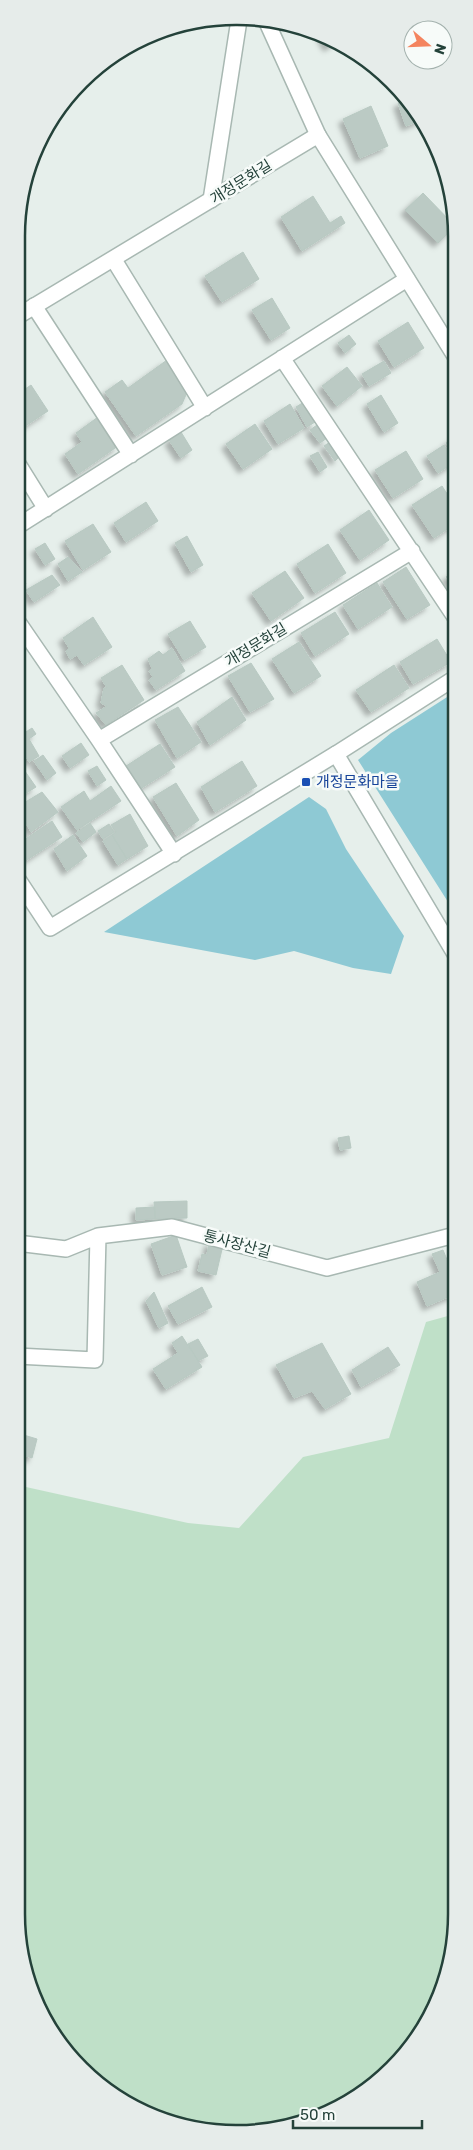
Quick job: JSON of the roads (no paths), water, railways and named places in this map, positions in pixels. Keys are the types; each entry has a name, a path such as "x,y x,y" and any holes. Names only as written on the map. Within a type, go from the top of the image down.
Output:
{"street":[{"path":"211,200 237,25"},
{"path":"269,28 318,135 448,345"},
{"name":"개정문화길","path":"25,312 114,260 318,135"},
{"path":"114,260 205,408"},
{"path":"25,522 407,279"},
{"path":"34,306 131,454"},
{"path":"282,358 448,607"},
{"path":"25,475 46,508"},
{"name":"개정문화길","path":"99,740 412,551"},
{"path":"25,632 174,854"},
{"path":"25,890 50,928 174,854 448,682"},
{"path":"336,754 448,942"},
{"name":"통사장산길","path":"25,1244 66,1249 98,1236 172,1227 326,1268 448,1237"},
{"path":"25,1356 95,1360 98,1236"}],"water":[{"path":"448,696 448,902 358,760 391,733"},
{"path":"309,797 326,809 346,849 404,936 391,974 353,968 294,951 255,960 104,932"}],"place":[{"name":"개정문화마을","path":"306,782"}]}
